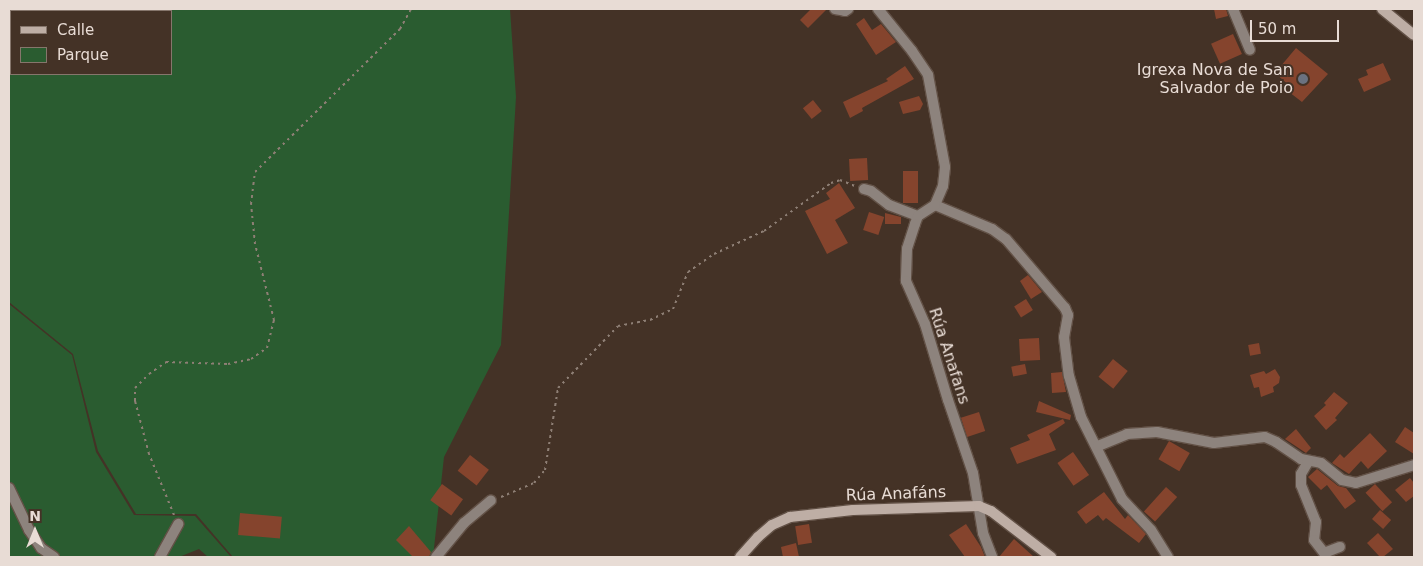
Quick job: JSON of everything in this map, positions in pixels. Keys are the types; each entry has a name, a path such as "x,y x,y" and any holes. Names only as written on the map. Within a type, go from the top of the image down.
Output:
{"street":[{"path":"835,9 845,11 848,9"},
{"path":"864,189 870,191 889,205 918,216 934,205 943,186 945,167 928,75 878,9"},
{"path":"1233,9 1250,50"},
{"path":"1382,9 1414,35"},
{"path":"934,205 992,229 1006,239 1065,308 1068,315 1064,337 1069,376 1081,417 1098,446 1122,499 1151,530 1168,557"},
{"name":"Rúa Anafans","path":"918,216 907,249 906,281 925,324 973,473 984,533 992,557"},
{"path":"1098,446 1127,434 1143,432 1157,432 1214,443 1264,437 1276,442 1308,462 1322,463 1342,480 1356,482 1414,465"},
{"path":"1308,462 1301,474 1301,485 1316,522 1314,540 1324,553 1340,546"},
{"path":"9,488 28,530 41,548 54,557"},
{"path":"436,557 464,523 492,500"},
{"path":"980,506 991,511 1051,557"},
{"name":"Rúa Anafáns","path":"740,557 772,525 790,517 852,510 980,506"},
{"path":"160,557 178,524"}],"path":[{"path":"178,524 149,454 135,401 135,388 149,374 166,362 228,364 251,359 267,348 274,320 255,244 251,204 255,172 400,29 411,9"},
{"path":"492,500 534,482 544,470 558,388 618,326 650,320 673,308 688,272 714,254 764,231 831,183 840,180 864,189"}],"green space":[{"path":"9,9 510,9 516,97 501,345 444,457 433,557 233,557 196,514 136,514 98,451 73,354 9,302"},
{"path":"9,304 72,355 96,452 134,515 195,516 231,557 208,557 199,549 179,557 9,557"}],"building":[{"path":"811,9 827,9 808,28 800,20"},
{"path":"1214,9 1226,9 1228,16 1216,19"},
{"path":"864,18 872,30 881,24 896,42 876,55 856,24"},
{"path":"1233,34 1242,54 1220,64 1211,44"},
{"name":"Igrexa Nova de San Salvador de Poio","path":"1296,48 1328,74 1302,102 1289,92 1292,88 1275,73"},
{"path":"1383,63 1391,80 1364,92 1358,79 1368,75 1366,70"},
{"path":"905,66 914,79 862,108 863,111 850,118 843,102 888,81 886,79"},
{"path":"919,96 923,104 920,110 903,114 899,102"},
{"path":"813,100 822,111 812,119 803,108"},
{"path":"867,158 868,180 850,181 849,159"},
{"path":"903,171 918,171 918,203 903,203"},
{"path":"839,183 855,208 835,220 848,243 827,254 805,211 830,199 826,193"},
{"path":"869,212 884,217 878,235 863,230"},
{"path":"885,213 901,217 901,224 885,224"},
{"path":"1028,275 1042,292 1031,299 1020,281"},
{"path":"1026,299 1033,310 1021,317 1014,306"},
{"path":"1039,338 1040,360 1020,361 1019,339"},
{"path":"1259,343 1261,354 1250,356 1248,345"},
{"path":"1113,359 1128,371 1113,389 1099,377"},
{"path":"1025,364 1027,374 1013,376 1011,367"},
{"path":"1275,369 1280,377 1279,383 1273,387 1274,392 1261,397 1259,387 1254,388 1250,375 1264,371 1266,374"},
{"path":"1062,372 1066,392 1052,393 1051,373"},
{"path":"1334,392 1348,403 1335,418 1337,420 1326,430 1314,416 1326,405 1324,403"},
{"path":"1039,401 1071,415 1070,420 1036,412"},
{"path":"979,412 985,431 967,437 961,418"},
{"path":"1063,419 1065,423 1049,434 1056,450 1017,464 1010,448 1030,440 1027,435"},
{"path":"1405,427 1414,433 1414,454 1395,442"},
{"path":"1296,429 1311,448 1306,453 1285,439"},
{"path":"1370,433 1387,451 1368,469 1361,461 1349,474 1332,463 1340,454 1344,458"},
{"path":"1169,441 1190,453 1179,471 1158,459"},
{"path":"1073,452 1089,475 1073,486 1057,463"},
{"path":"470,455 489,470 477,486 458,471"},
{"path":"1317,469 1338,486 1346,488 1356,501 1345,509 1327,485 1321,490 1308,477"},
{"path":"1410,478 1414,483 1414,496 1406,502 1395,490"},
{"path":"442,484 463,499 451,515 430,500"},
{"path":"1375,484 1392,502 1383,511 1365,493"},
{"path":"1166,487 1177,497 1155,522 1144,512"},
{"path":"1104,492 1125,519 1128,515 1146,534 1139,543 1106,518 1103,521 1098,515 1086,524 1077,512"},
{"path":"1380,510 1391,520 1383,529 1372,519"},
{"path":"240,513 282,517 280,539 238,535"},
{"path":"809,524 812,543 798,545 795,526"},
{"path":"966,524 981,547 985,557 965,557 949,535"},
{"path":"409,526 431,552 429,557 413,557 396,540"},
{"path":"1378,533 1393,549 1383,557 1380,557 1367,543"},
{"path":"1014,539 1034,557 999,557"},
{"path":"796,543 799,557 783,557 781,547"}],"place":[{"name":"Igrexa Nova de San Salvador de Poio","path":"1303,79"}]}
